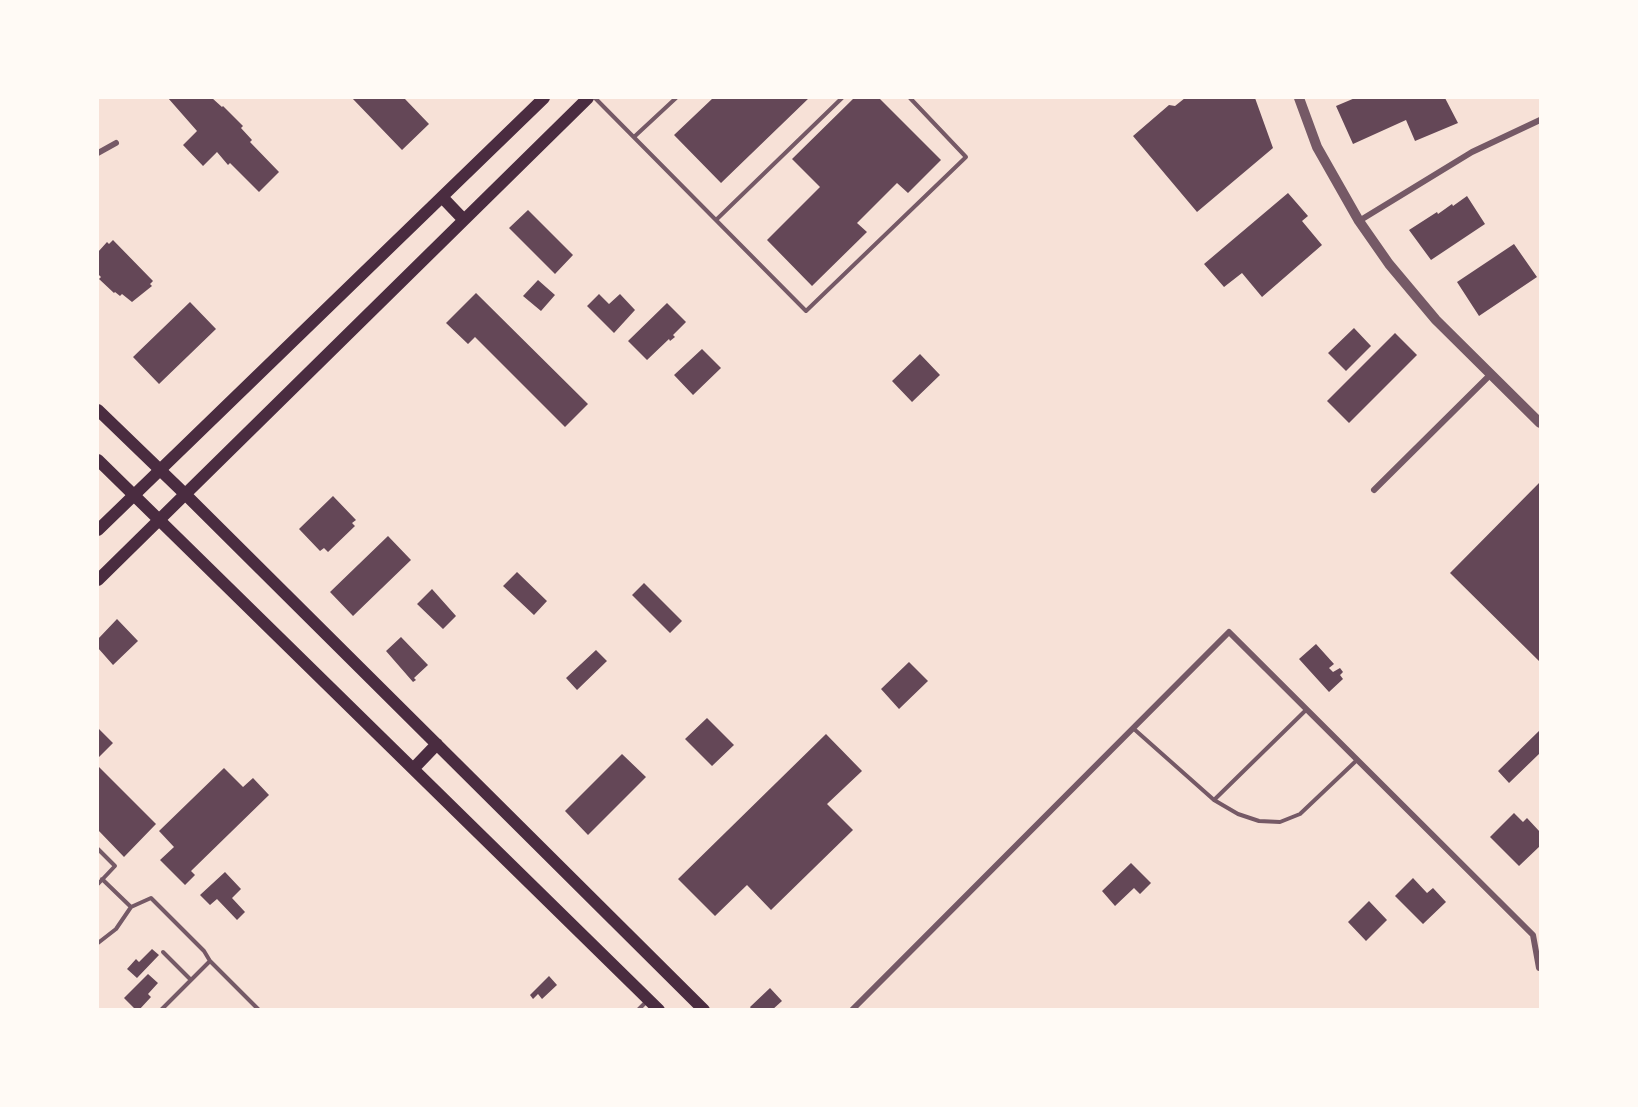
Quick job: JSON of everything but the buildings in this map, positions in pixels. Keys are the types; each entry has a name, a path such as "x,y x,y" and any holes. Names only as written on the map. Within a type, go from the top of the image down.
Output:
{"main road":[{"path":"98,530 544,98"},
{"path":"98,580 159,520 182,490 588,98"},
{"path":"442,197 464,219"},
{"path":"98,410 182,490 704,1010"},
{"path":"98,460 659,1010"},
{"path":"414,768 437,744"}],"street":[{"path":"1299,98 1317,147 1359,221 1389,264 1436,320 1540,423"},
{"path":"1359,221 1472,152 1540,120"},
{"path":"98,153 116,143"},
{"path":"1374,489 1491,374"},
{"path":"852,1010 1228,632 1533,935 1539,968"}],"lane":[{"path":"595,98 806,311 966,157 910,98"},
{"path":"634,137 676,98"},
{"path":"716,220 842,98"},
{"path":"1214,800 1306,710"},
{"path":"1133,728 1214,800 1238,814 1258,821 1280,822 1300,814 1357,760"},
{"path":"98,849 115,866 98,884"},
{"path":"102,879 131,907"},
{"path":"98,944 116,929 131,907 151,898 260,1010"},
{"path":"163,952 191,980"},
{"path":"162,1010 210,961"},
{"path":"638,1010 649,999"}]}
